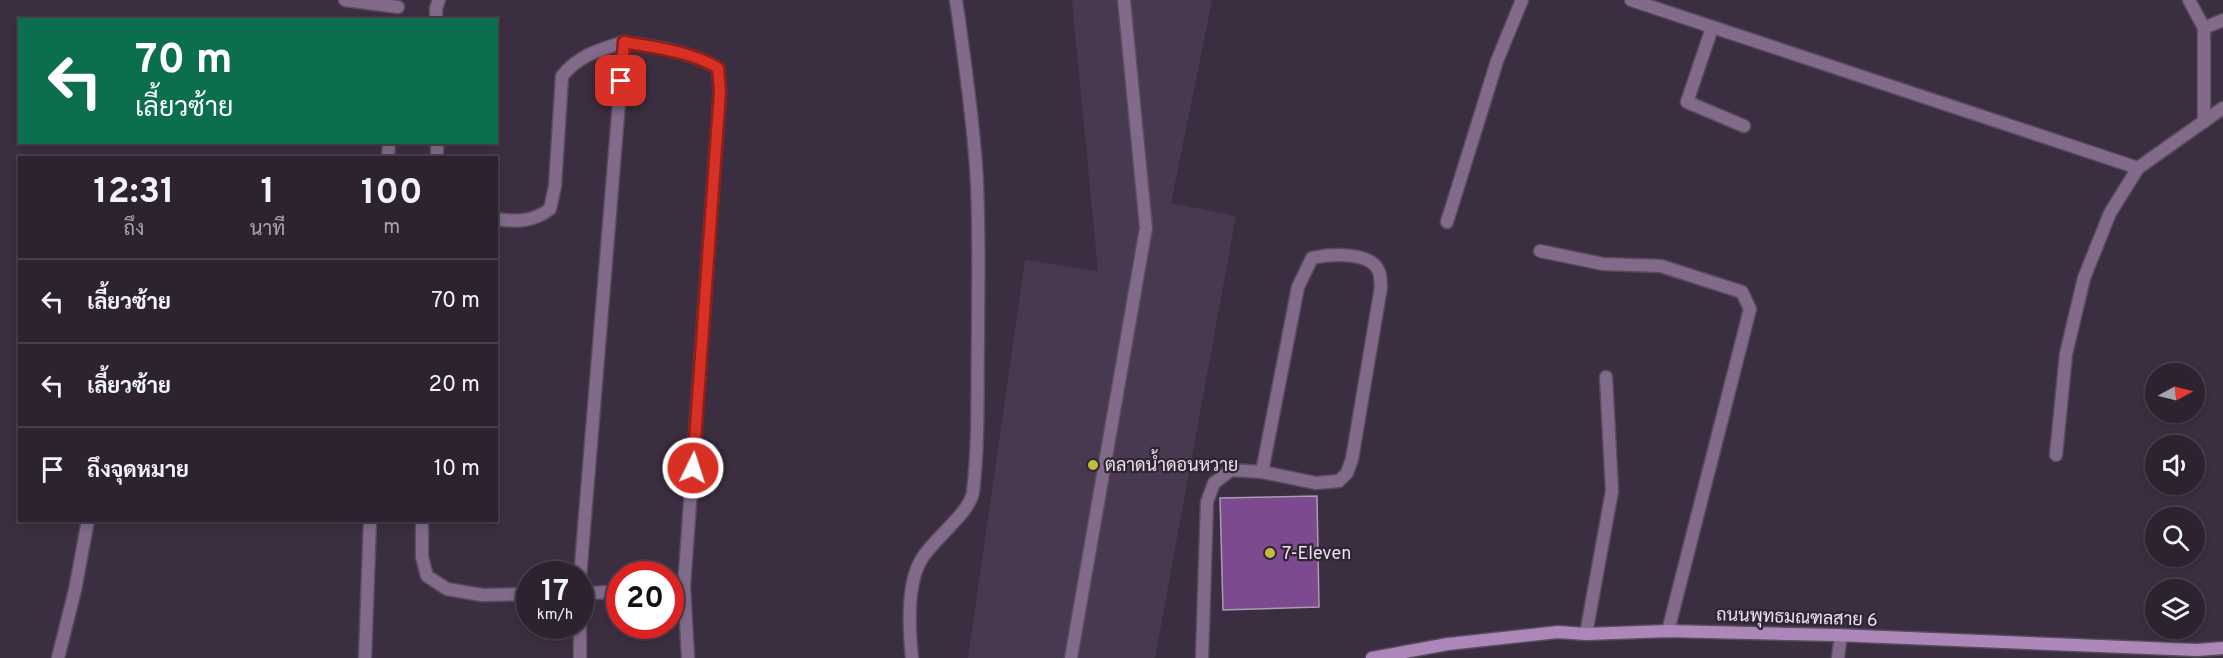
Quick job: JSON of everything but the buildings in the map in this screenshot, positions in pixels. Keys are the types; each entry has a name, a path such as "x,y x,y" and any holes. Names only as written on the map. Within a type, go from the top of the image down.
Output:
{"main road":[{"name":"ถนนพุทธมณฑลสาย 6","path":"1372,658 1448,644 1558,632 1586,634 1668,631 1841,635 2185,649 2223,648"}],"street":[{"path":"345,0 398,9"},
{"path":"436,18 439,0"},
{"path":"912,658 909,635 910,595 920,561 958,518 973,496 977,440 976,167 968,84 956,0"},
{"path":"1071,658 1146,228 1124,0"},
{"path":"1447,222 1497,61 1522,0"},
{"path":"1631,0 2138,168"},
{"path":"2189,0 2204,28 2204,122"},
{"path":"2204,28 2223,20"},
{"path":"1712,28 1687,102 1744,126"},
{"path":"581,561 624,42"},
{"path":"498,219 517,222 540,216 549,209 555,186 562,76 571,65 590,53 624,42 672,50 701,58 718,68 720,91 684,586 688,658"},
{"path":"2056,455 2066,354 2084,278 2110,213 2138,168 2223,108"},
{"path":"1540,251 1603,264 1660,266 1742,292 1750,309 1668,631"},
{"path":"1202,658 1207,512 1214,483 1231,470 1262,472 1316,483 1339,481 1347,473 1352,459 1381,287 1379,270 1367,259 1344,255 1312,258 1304,271 1298,287 1262,472"},
{"path":"1586,634 1612,491 1606,377"},
{"path":"58,658 75,590 88,522"},
{"path":"365,658 370,522"},
{"path":"422,522 422,557 427,576 447,589 482,595 516,594"},
{"path":"1838,658 1841,635"},
{"path":"580,639 580,658"}],"shaded area":[{"name":"ตลาดน้ำดอนหวาย","path":"1072,0 1212,0 1171,203 1236,216 1155,658 968,658 1025,260 1098,271"}],"place":[{"name":"ตลาดน้ำดอนหวาย","path":"1093,465"},
{"name":"7-Eleven","path":"1270,553"}],"route":[{"path":"621,81 624,42 672,50 701,58 718,68 720,91 693,468"}]}
